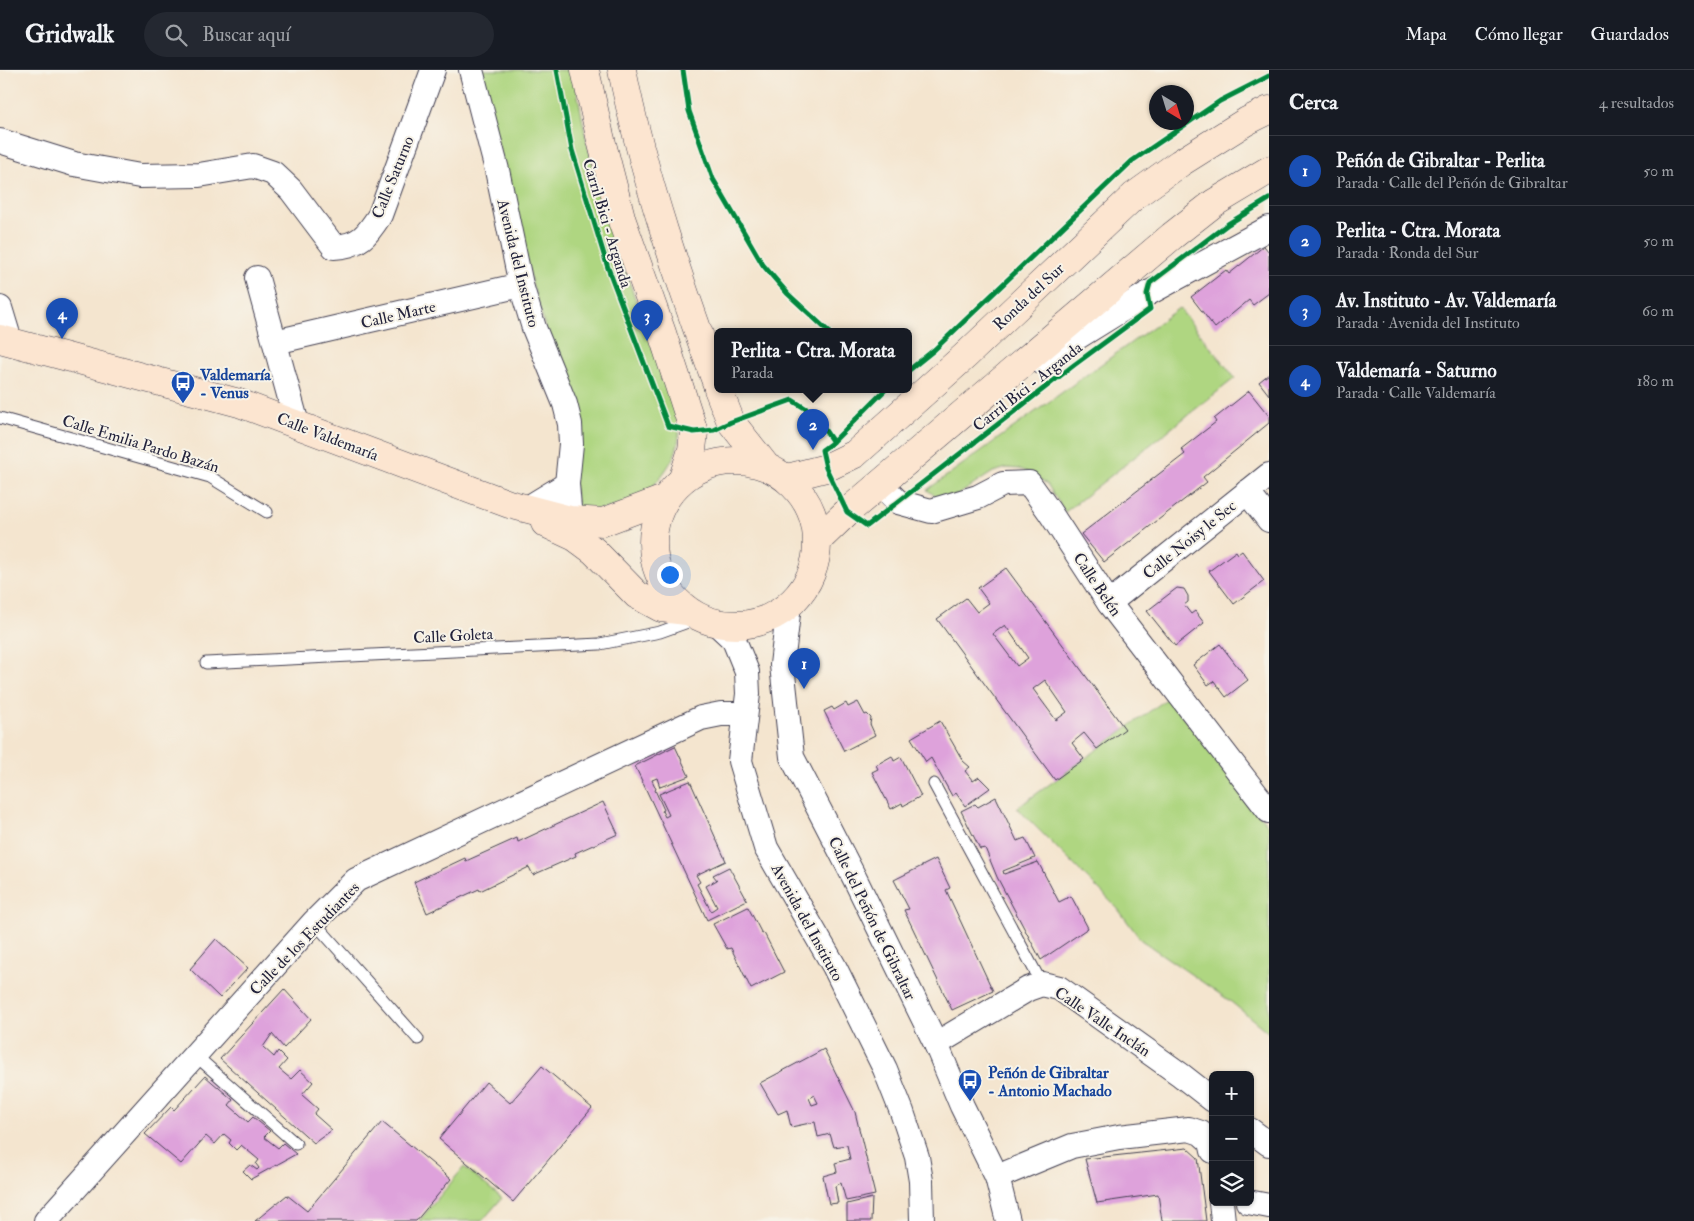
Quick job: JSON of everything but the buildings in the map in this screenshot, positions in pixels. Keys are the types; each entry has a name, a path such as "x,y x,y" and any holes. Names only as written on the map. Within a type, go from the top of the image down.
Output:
{"main road":[{"path":"585,70 622,222 662,333 694,432 692,450 683,478"},
{"path":"622,70 632,122 656,206 714,376"},
{"name":"Ronda del Sur","path":"776,472 826,468 855,454 965,356 1134,196 1180,163 1247,121 1269,110"},
{"path":"818,540 847,512 1172,236 1214,203 1269,170"},
{"name":"Calle Valdemaría","path":"5,340 238,403 517,507 572,529 637,595 661,608 701,618"},
{"path":"720,393 730,422 776,472 802,493 814,515 818,540 816,563 806,585 789,606 767,620 744,625 701,618 665,589 654,562 652,532 664,500 683,478 708,464 738,460 776,472"},
{"name":"Calle Valdemaría","path":"572,529 602,522 664,500"}],"street":[{"name":"Calle Saturno","path":"0,141 74,164 140,176 199,175 253,166 273,173 291,190 334,247 349,246 367,235 380,215 433,70"},
{"name":"Avenida del Instituto","path":"471,70 497,170 521,285 534,328 565,404 570,424 571,444 567,484 572,529"},
{"path":"996,386 1147,294 1269,228"},
{"path":"257,278 297,424"},
{"name":"Calle Marte","path":"275,342 521,285"},
{"path":"0,308 5,340"},
{"name":"Calle Noisy le Sec","path":"1109,603 1269,475"},
{"name":"Calle Belén","path":"881,485 898,502 931,511 978,497 1003,484 1029,483 1109,603 1269,811"},
{"path":"517,507 567,484"},
{"path":"1247,492 1269,520"},
{"name":"Calle del Peñón de Gibraltar","path":"789,606 782,665 792,757 854,877 936,1044 962,1106 997,1177 1008,1221"},
{"name":"Avenida del Instituto","path":"701,618 734,640 747,672 748,694 740,760 766,848 834,966 885,1069 917,1157 921,1180 922,1221"},
{"name":"Calle de los Estudiantes","path":"46,1221 314,922 356,880 700,718 721,714 745,714"},
{"name":"Calle Valle Inclán","path":"936,1044 1028,989 1042,984 1059,988 1209,1097"},
{"path":"997,1177 1072,1146 1129,1136 1189,1129 1201,1133 1209,1140"},
{"path":"1254,1133 1269,1144"},
{"path":"1254,1203 1269,1206"},
{"path":"1221,1206 1223,1221"}],"lane":[{"name":"Calle Emilia Pardo Bazán","path":"0,418 210,478 267,512"},
{"name":"Calle Goleta","path":"206,663 600,644 660,632 701,618"},
{"path":"934,784 1042,984"},
{"path":"314,922 418,1039"},
{"path":"195,1055 296,1144"}],"green space":[{"path":"480,70 573,70 586,138 607,220 680,424 677,448 669,465 652,488 632,502 579,514 545,326 533,286"},
{"path":"1179,308 1235,378 1065,512 1047,484 1029,472 1019,469 1007,468 993,472 958,495 937,497 927,490"},
{"path":"1168,698 1269,827 1269,1033 1230,1001 1141,940 1118,909 1017,808"},
{"path":"464,1167 502,1198 482,1221 419,1221"}],"cycle path":[{"name":"Carril Bici - Arganda","path":"557,70 572,150 608,268 668,426 694,432 714,430 792,400 813,413 833,442"},
{"path":"683,70 689,111 713,179 763,265 788,294 825,328"},
{"path":"912,368 934,350 1132,161 1220,101 1269,76"},
{"name":"Carril Bici - Arganda","path":"882,393 833,442 822,450 826,468 847,512 867,526 1074,365 1150,309 1147,294 1150,283 1228,224 1269,199"}],"place":[{"name":"Valdemaría - Saturno","path":"62,339"},
{"name":"Av. Instituto - Av. Valdemaría","path":"647,341"},
{"name":"Valdemaría - Venus","path":"183,404"},
{"name":"Perlita - Ctra. Morata","path":"813,450"},
{"name":"Peñón de Gibraltar - Perlita","path":"804,689"},
{"name":"Peñón de Gibraltar - Antonio Machado","path":"970,1102"}]}
